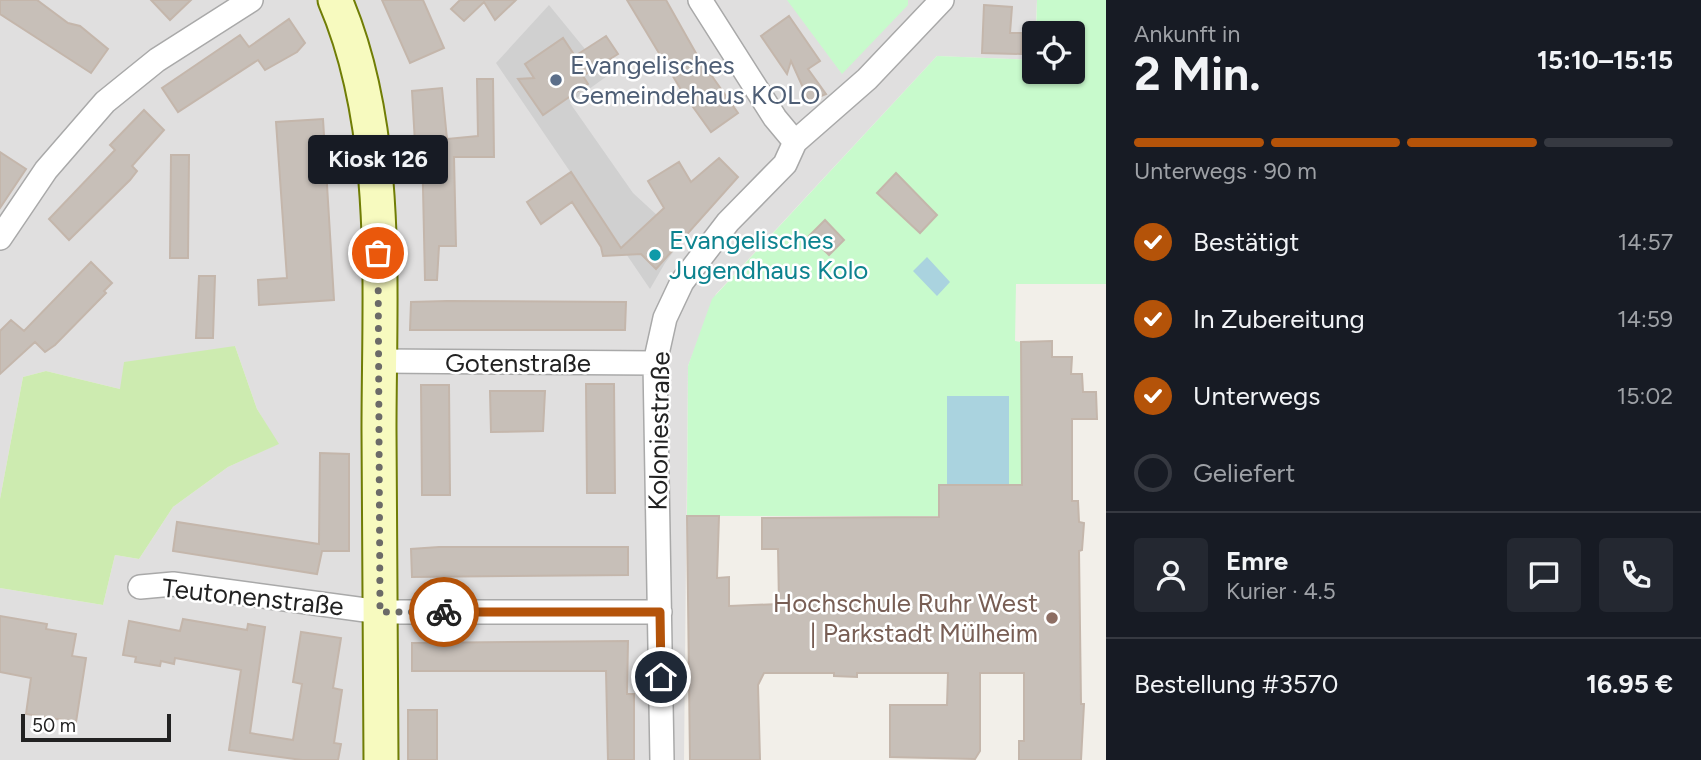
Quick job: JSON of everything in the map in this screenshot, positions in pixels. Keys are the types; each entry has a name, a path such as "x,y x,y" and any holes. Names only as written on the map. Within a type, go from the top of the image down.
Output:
{"street":[{"path":"0,238 46,170 105,102 157,60 251,0"},
{"path":"335,0 360,76 372,144 380,361 381,760"},
{"path":"700,0 775,118 795,142"},
{"name":"Koloniestraße","path":"662,760 656,363 665,318 682,282 728,222 785,164 795,142 867,79 942,0"},
{"name":"Gotenstraße","path":"380,361 656,363"},
{"name":"Teutonenstraße","path":"140,587 173,584 380,612 660,612"}],"shaded area":[{"path":"0,0 1037,0 1036,21 1022,21 1022,60 937,56 716,294 688,366 684,760 0,760 0,588 103,605 115,555 139,559 173,507 228,467 278,444 257,409 235,346 120,389 46,371 23,377 0,499"},
{"path":"549,5 607,76 570,103 633,193 683,239 650,289 496,63"}],"green space":[{"path":"787,0 908,0 908,5 842,74"},
{"path":"1037,0 1106,0 1106,284 1016,284 1015,341 1021,342 1022,516 687,516 688,366 712,299 937,56 1022,60 1022,84 1085,84 1085,21 1036,21"},
{"path":"235,346 257,409 279,444 228,467 173,507 139,559 115,555 103,605 0,588 0,499 23,377 46,371 120,389 124,362"}],"water":[{"path":"927,257 950,282 937,296 913,271"},
{"path":"947,396 1009,396 1009,503 947,503"}],"building":[{"path":"0,0 37,0 68,23 80,26 108,49 91,73 0,14"},
{"path":"151,0 191,0 170,20"},
{"path":"382,0 423,0 444,48 410,63"},
{"path":"460,0 516,0 495,20 484,2 464,21 451,9"},
{"path":"627,0 666,0 697,55 738,113 711,132 683,93"},
{"path":"984,5 1012,7 1010,33 1022,33 1021,54 982,53"},
{"path":"789,16 820,61 808,69 826,94 809,101 791,61 787,74 761,36"},
{"path":"289,19 305,43 297,52 265,70 258,60 178,112 162,88 240,35 249,47"},
{"name":"Evangelisches Gemeindehaus KOLO","path":"606,36 618,54 583,76 588,84 543,115 518,79 534,78 525,64 563,38 575,56"},
{"path":"477,79 493,79 494,157 454,157 456,246 439,246 437,280 425,280 422,142 415,143 412,91 442,88 447,139 478,136"},
{"path":"144,110 164,130 132,166 137,171 130,180 69,240 49,219 115,150 110,145"},
{"path":"323,119 334,300 259,305 258,280 287,278 276,122"},
{"path":"0,152 26,169 0,208"},
{"path":"171,155 189,155 188,258 170,258"},
{"path":"719,158 738,177 656,269 641,254 603,256 601,247 572,202 541,224 527,202 571,172 621,248 664,208 648,181 679,162 691,182"},
{"path":"896,173 937,215 920,233 877,193"},
{"path":"825,220 844,240 829,255 809,236"},
{"path":"91,262 112,283 104,291 106,293 55,345 45,352 35,342 0,374 0,331 11,320 24,331"},
{"path":"199,276 215,276 213,338 196,338"},
{"path":"411,302 626,302 625,330 410,330"},
{"path":"1052,341 1052,357 1072,357 1071,374 1082,374 1083,392 1096,392 1097,419 1072,419 1072,501 1078,501 1079,522 1084,523 1082,550 1079,551 1081,704 1084,704 1081,760 1019,760 1019,741 1024,741 1024,673 980,673 980,751 975,759 890,757 890,705 947,705 948,673 857,673 857,677 834,676 834,673 764,673 758,685 760,760 690,760 687,516 719,516 717,578 729,577 729,606 779,604 778,549 762,549 762,518 939,517 939,485 1022,485 1021,342"},
{"path":"586,384 614,384 615,493 587,493"},
{"path":"421,385 449,385 450,495 422,495"},
{"path":"490,391 545,391 543,431 491,432"},
{"path":"320,453 349,454 349,551 322,551 317,574 173,551 177,522 319,544"},
{"path":"628,547 628,575 412,577 411,549"},
{"path":"0,616 47,624 46,629 76,634 72,656 86,658 76,722 26,714 31,678 0,672"},
{"path":"183,619 247,630 248,624 265,627 250,733 293,740 302,684 293,682 301,632 341,638 333,688 342,690 334,743 341,744 338,760 302,760 229,750 241,670 175,658 174,664 161,661 160,666 135,662 136,657 123,655 129,621 180,631"},
{"path":"628,641 627,694 634,694 634,760 608,760 606,671 412,671 412,643"},
{"path":"408,710 437,710 437,760 408,760"}],"way so far":[{"path":"378,253 380,612 444,612"}],"place":[{"name":"Evangelisches Gemeindehaus KOLO","path":"556,80"},
{"name":"Kiosk 126","path":"378,253"},
{"name":"Evangelisches Jugendhaus Kolo","path":"655,255"},
{"name":"Hochschule Ruhr West | Parkstadt Mülheim","path":"1052,618"}],"route":[{"path":"444,612 660,612 661,677"}]}
